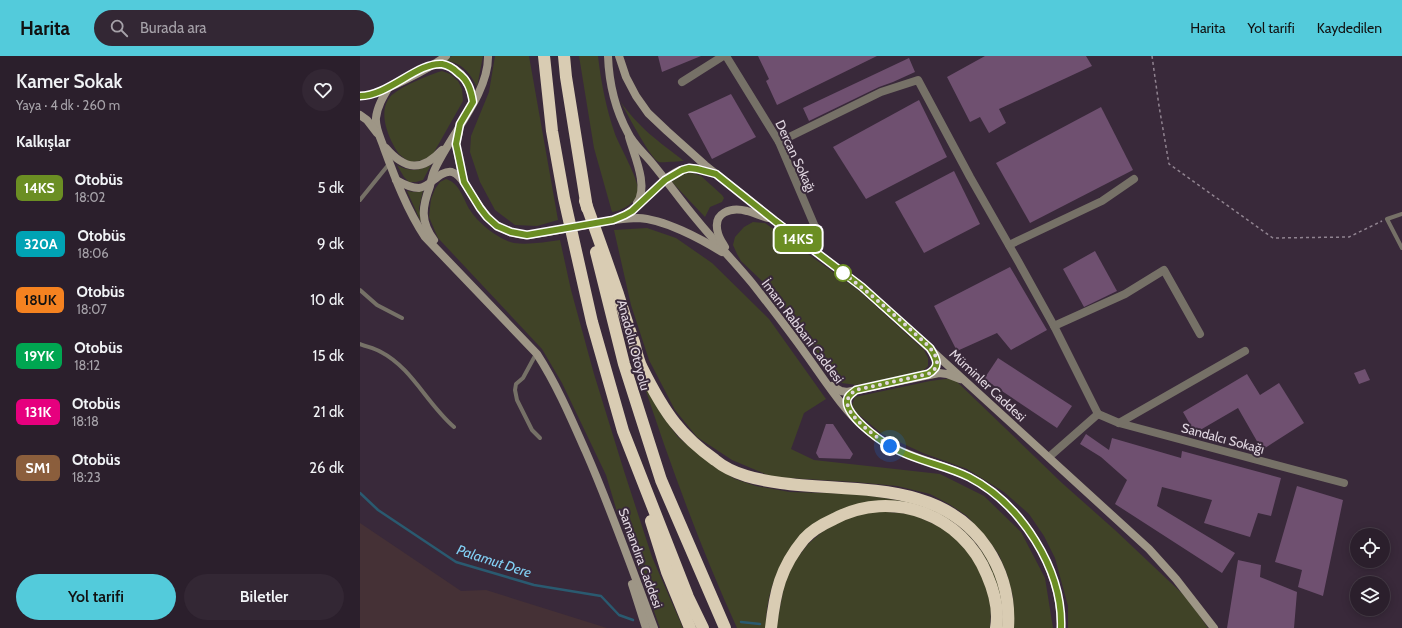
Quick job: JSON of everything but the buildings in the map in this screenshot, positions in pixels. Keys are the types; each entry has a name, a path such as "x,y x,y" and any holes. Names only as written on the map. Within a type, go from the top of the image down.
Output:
{"highway":[{"path":"544,56 552,131 564,198 592,322 623,430 667,572 690,628"},
{"name":"Anadolu Otoyolu","path":"564,56 585,200 613,324 624,364 661,480 725,628"},
{"path":"585,200 642,367 675,423 694,443 716,462 738,473 761,481 800,486 867,489 913,496 932,503 953,515 969,526 991,553 1005,587 1009,606 1008,628"},
{"path":"623,430 688,597 703,628"},
{"path":"771,628 774,600 779,581 787,564 806,538 826,522 850,511 866,507 883,506 923,512 949,525 973,548 983,564 992,585 997,622 996,628"}],"main road":[{"path":"360,96 389,87 446,56"},
{"path":"448,261 429,234 423,208 434,172 481,87 488,56"},
{"name":"İmam Rabbani Caddesi","path":"608,56 610,82 614,100 628,135 777,315 823,378 854,417 876,438 890,446 904,453 969,477 989,490 1008,507 1029,530 1038,543 1047,561 1058,601 1061,628"},
{"name":"Müminler Caddesi","path":"619,56 626,77 636,96 648,113 716,174 862,287 930,348 964,381 1149,549 1214,628"},
{"path":"431,65 443,64 462,75 472,93 473,102"},
{"path":"389,87 381,100 376,118 377,129 396,180 417,225 425,237 537,354 551,375 570,414 606,497 646,628"},
{"path":"360,115 376,130 383,144 394,157 402,163 415,166 424,164 435,158 449,144"},
{"path":"460,124 456,144 464,182"},
{"path":"628,135 643,189 641,198 632,211"},
{"path":"613,220 632,211 665,180 682,170 689,168 716,174"},
{"path":"396,180 410,186 421,188 446,173 452,172 460,176 487,217 497,226 511,232 527,235 613,220 639,218 660,222 678,229 714,247 731,258"},
{"path":"731,258 718,232 717,225 722,214 729,209 746,210 775,221"},
{"path":"928,374 933,372 937,364 936,358 930,348"},
{"path":"823,378 833,387 847,392 928,374 947,374 964,381"},
{"path":"854,417 848,406 847,400 856,390"},
{"name":"Samandıra Caddesi","path":"606,497 654,628"}],"street":[{"name":"Dercan Sokağı","path":"682,82 725,56 779,142 816,228 818,243 813,250"},
{"path":"779,142 881,92 918,80 970,177 1054,326 1098,414 1048,457"},
{"path":"1009,245 1102,201 1134,179"},
{"path":"1054,326 1125,294 1164,270 1200,334"},
{"path":"1119,423 1245,351"},
{"name":"Sandalcı Sokağı","path":"1098,414 1119,423 1344,483"}],"lane":[{"path":"360,200 390,164"},
{"path":"1402,214 1387,219 1402,248"},
{"path":"360,290 377,305 402,318"},
{"path":"360,344 380,351 397,363 407,372 434,407 454,427"},
{"path":"537,354 523,378 516,384 515,390 517,400 532,430 540,438"}],"path":[{"path":"1152,56 1169,164 1273,238 1350,237 1387,219"}],"shaded area":[{"path":"360,523 461,591 486,590 607,628 360,628"}],"green space":[{"path":"452,56 483,56 477,87 465,69 451,62 445,61"},
{"path":"495,56 529,56 558,220 537,226 515,225 495,210 480,182 470,152 471,136 489,92"},
{"path":"579,56 598,56 604,95 615,134 632,170 637,185 637,194 632,202 625,208 612,212 594,148"},
{"path":"442,71 450,74 458,81 462,89 463,101 433,154 427,158 415,162 409,162 399,154 388,134 384,118 386,103 394,93 407,85"},
{"path":"620,101 642,127 684,161 659,162 655,159"},
{"path":"397,165 406,169 414,170 422,169 431,165 423,180 409,182 404,177"},
{"path":"690,172 701,176 724,198 722,202 710,207 705,217 671,181 679,175"},
{"path":"446,179 455,184 461,192 473,215 489,230 502,238 520,244 560,240 571,290 594,374 624,471 652,557 683,628 660,628 620,515 618,515 606,475 562,383 542,349 438,238 429,217 431,199 440,182"},
{"path":"407,191 423,191 419,208 421,222"},
{"path":"753,222 765,223 858,290 924,350 928,358 928,366 921,373 856,385 842,383 831,374 782,304 761,280 741,261 737,254 733,245 735,237 744,227"},
{"path":"647,228 676,238 712,263 769,319 826,399 804,413 791,449 814,460 940,474 984,496 1021,532 1045,578 1053,628 1014,628 1013,597 1007,574 999,555 987,538 967,516 949,504 930,494 897,486 772,477 732,460 697,437 675,410 649,360 631,305 614,230"},
{"path":"953,378 1062,483 1116,531 1188,599 1208,628 1068,628 1068,606 1055,558 1044,536 1029,514 1004,492 967,469 923,453 882,434 857,413 852,405 855,397 930,381"},
{"path":"642,379 664,418 678,437 715,467 735,479 756,486 790,492 859,494 922,504 961,525 990,561 1001,590 1003,628 1000,628 994,578 988,563 981,551 959,526 947,519 888,504 873,502 846,508 828,516 812,527 798,540 787,555 778,572 771,590 767,609 766,628 737,628 710,567 686,505"},
{"path":"875,511 912,514 947,530 974,558 989,594 991,608 990,628 776,628 785,581 795,561 808,544 822,532 838,522 855,515"}],"waterway":[{"name":"Palamut Dere","path":"360,493 378,510 456,562 534,585 601,596 619,615 633,620"},
{"name":"Palamut Dere","path":"741,622 760,624"}],"bus line":[{"name":"14KS","path":"360,96 389,87 431,65 443,64 462,75 472,93 473,102 460,124 456,144 464,182 487,217 497,226 511,232 527,235 613,220 632,211 665,180 682,170 689,168 716,174 862,287 930,348 936,358 937,364 933,372 856,390 847,400 848,406 854,417 876,438 904,453 969,477 989,490 1008,507 1029,530 1038,543 1049,566 1060,608 1061,628"}],"route":[{"path":"843,273 838,269 891,312 930,348 936,358 937,364 933,372 856,390 847,400 848,406 854,417 876,438 890,446"}]}
